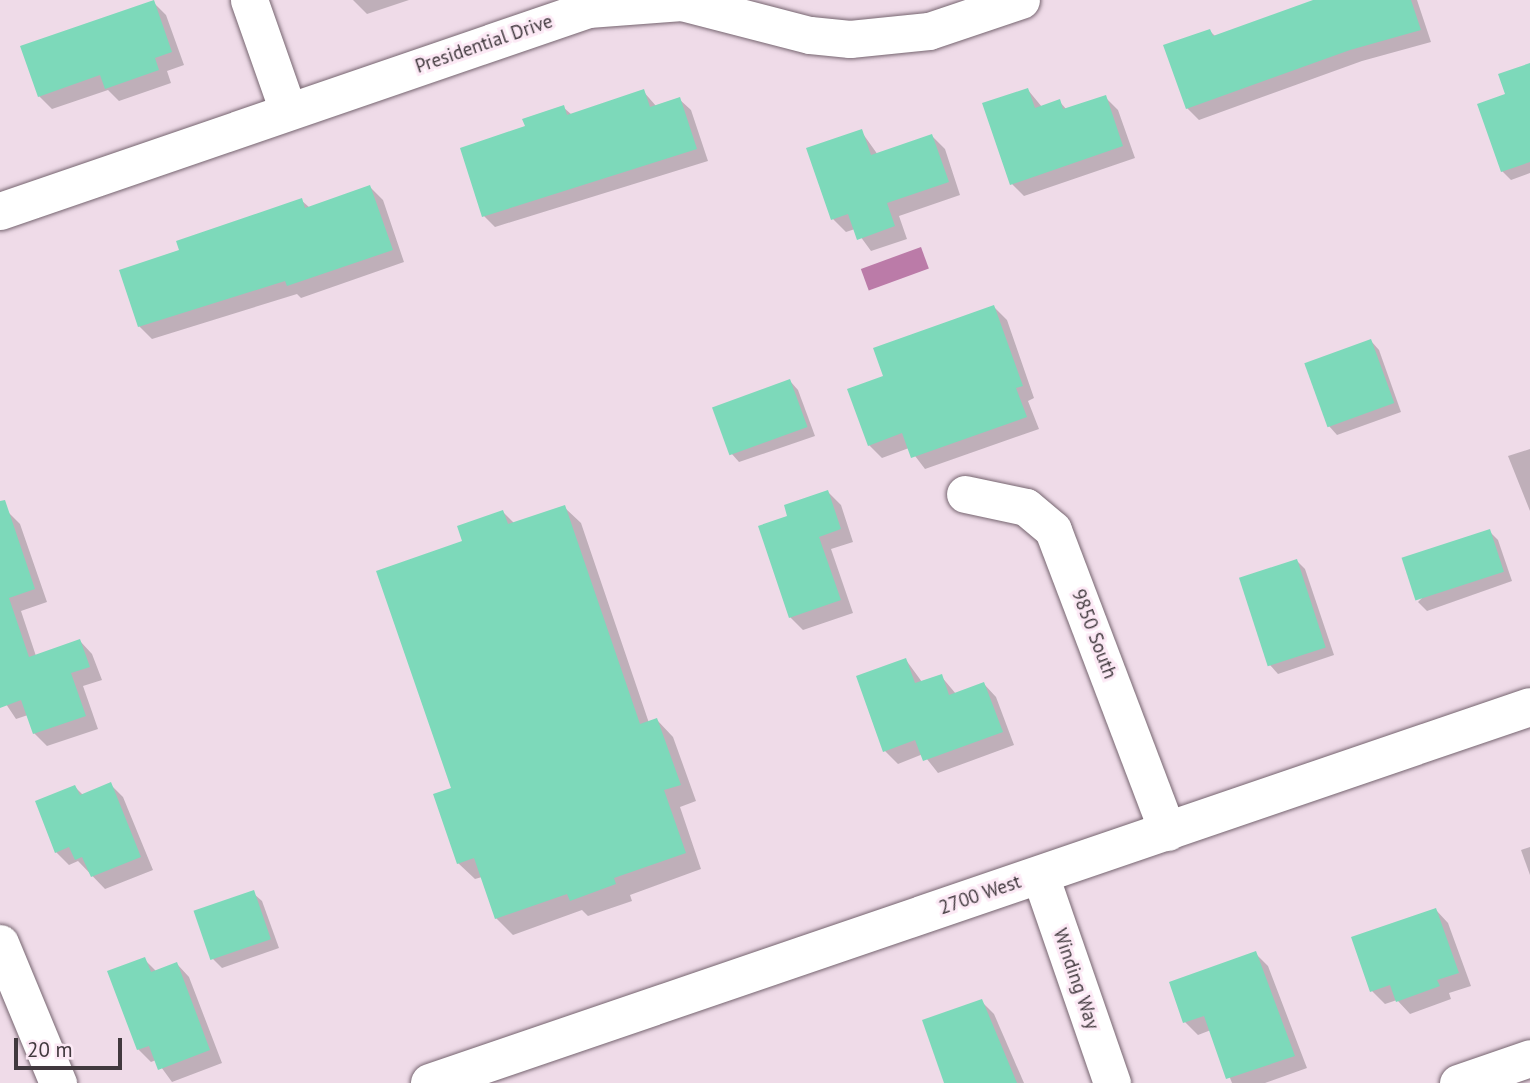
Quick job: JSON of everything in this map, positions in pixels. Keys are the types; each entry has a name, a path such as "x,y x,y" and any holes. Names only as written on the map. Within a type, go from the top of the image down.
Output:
{"main road":[{"name":"2700 West","path":"430,1083 1530,707"}],"street":[{"path":"249,0 288,111"},
{"name":"Presidential Drive","path":"0,211 588,9 682,2 810,35 850,39 929,31 1021,0"},
{"name":"9850 South","path":"965,494 1026,507 1053,530 1168,832"},
{"name":"Winding Way","path":"1040,875 1112,1083"},
{"path":"0,943 58,1083"},
{"path":"1458,1083 1530,1058"}],"shaded area":[{"path":"921,247 929,269 869,291 861,269"}],"building":[{"path":"154,0 172,52 155,58 159,70 105,89 100,75 38,97 20,46"},
{"path":"1313,0 1411,0 1421,30 1350,50 1186,109 1163,45 1210,29 1213,36"},
{"path":"1530,63 1530,162 1501,172 1477,104 1505,94 1498,74"},
{"path":"1028,88 1035,108 1060,99 1063,109 1106,95 1123,146 1010,185 982,103"},
{"path":"644,89 650,107 680,97 697,149 482,217 460,148 525,126 522,119 564,105 567,115"},
{"path":"862,129 871,155 932,134 949,182 887,203 895,226 857,240 848,214 831,220 806,148"},
{"path":"370,185 393,250 287,286 285,281 138,327 119,270 179,250 176,241 302,198 305,208"},
{"path":"994,305 1023,386 1016,388 1027,417 911,458 902,433 868,446 847,389 883,376 873,348"},
{"path":"1371,339 1394,403 1328,427 1304,363"},
{"path":"790,379 807,427 729,455 712,407"},
{"path":"828,490 841,529 819,537 841,600 789,618 758,526 787,516 784,505"},
{"path":"5,500 35,589 9,598 29,657 80,639 90,667 71,673 86,716 33,734 21,700 0,708 0,501"},
{"path":"565,505 640,724 657,718 681,785 664,790 686,853 614,878 616,884 570,901 567,894 495,919 474,858 457,864 433,794 451,788 376,571 462,541 457,526 503,510 508,524"},
{"path":"1490,529 1504,572 1415,601 1402,558"},
{"path":"1297,559 1326,647 1268,666 1239,578"},
{"path":"906,658 915,683 942,674 949,695 984,682 1003,732 923,761 915,740 883,752 856,676"},
{"path":"111,782 141,857 91,877 82,857 75,860 69,847 55,853 35,801 75,785 80,795"},
{"path":"254,890 271,939 210,960 193,911"},
{"path":"1436,908 1459,973 1437,980 1440,986 1396,1002 1390,985 1370,992 1351,937"},
{"path":"1256,951 1295,1056 1226,1079 1204,1016 1183,1023 1169,982"},
{"path":"145,957 151,972 177,962 210,1050 158,1070 149,1046 137,1050 107,971"},
{"path":"982,999 1017,1083 944,1083 922,1020"}]}
